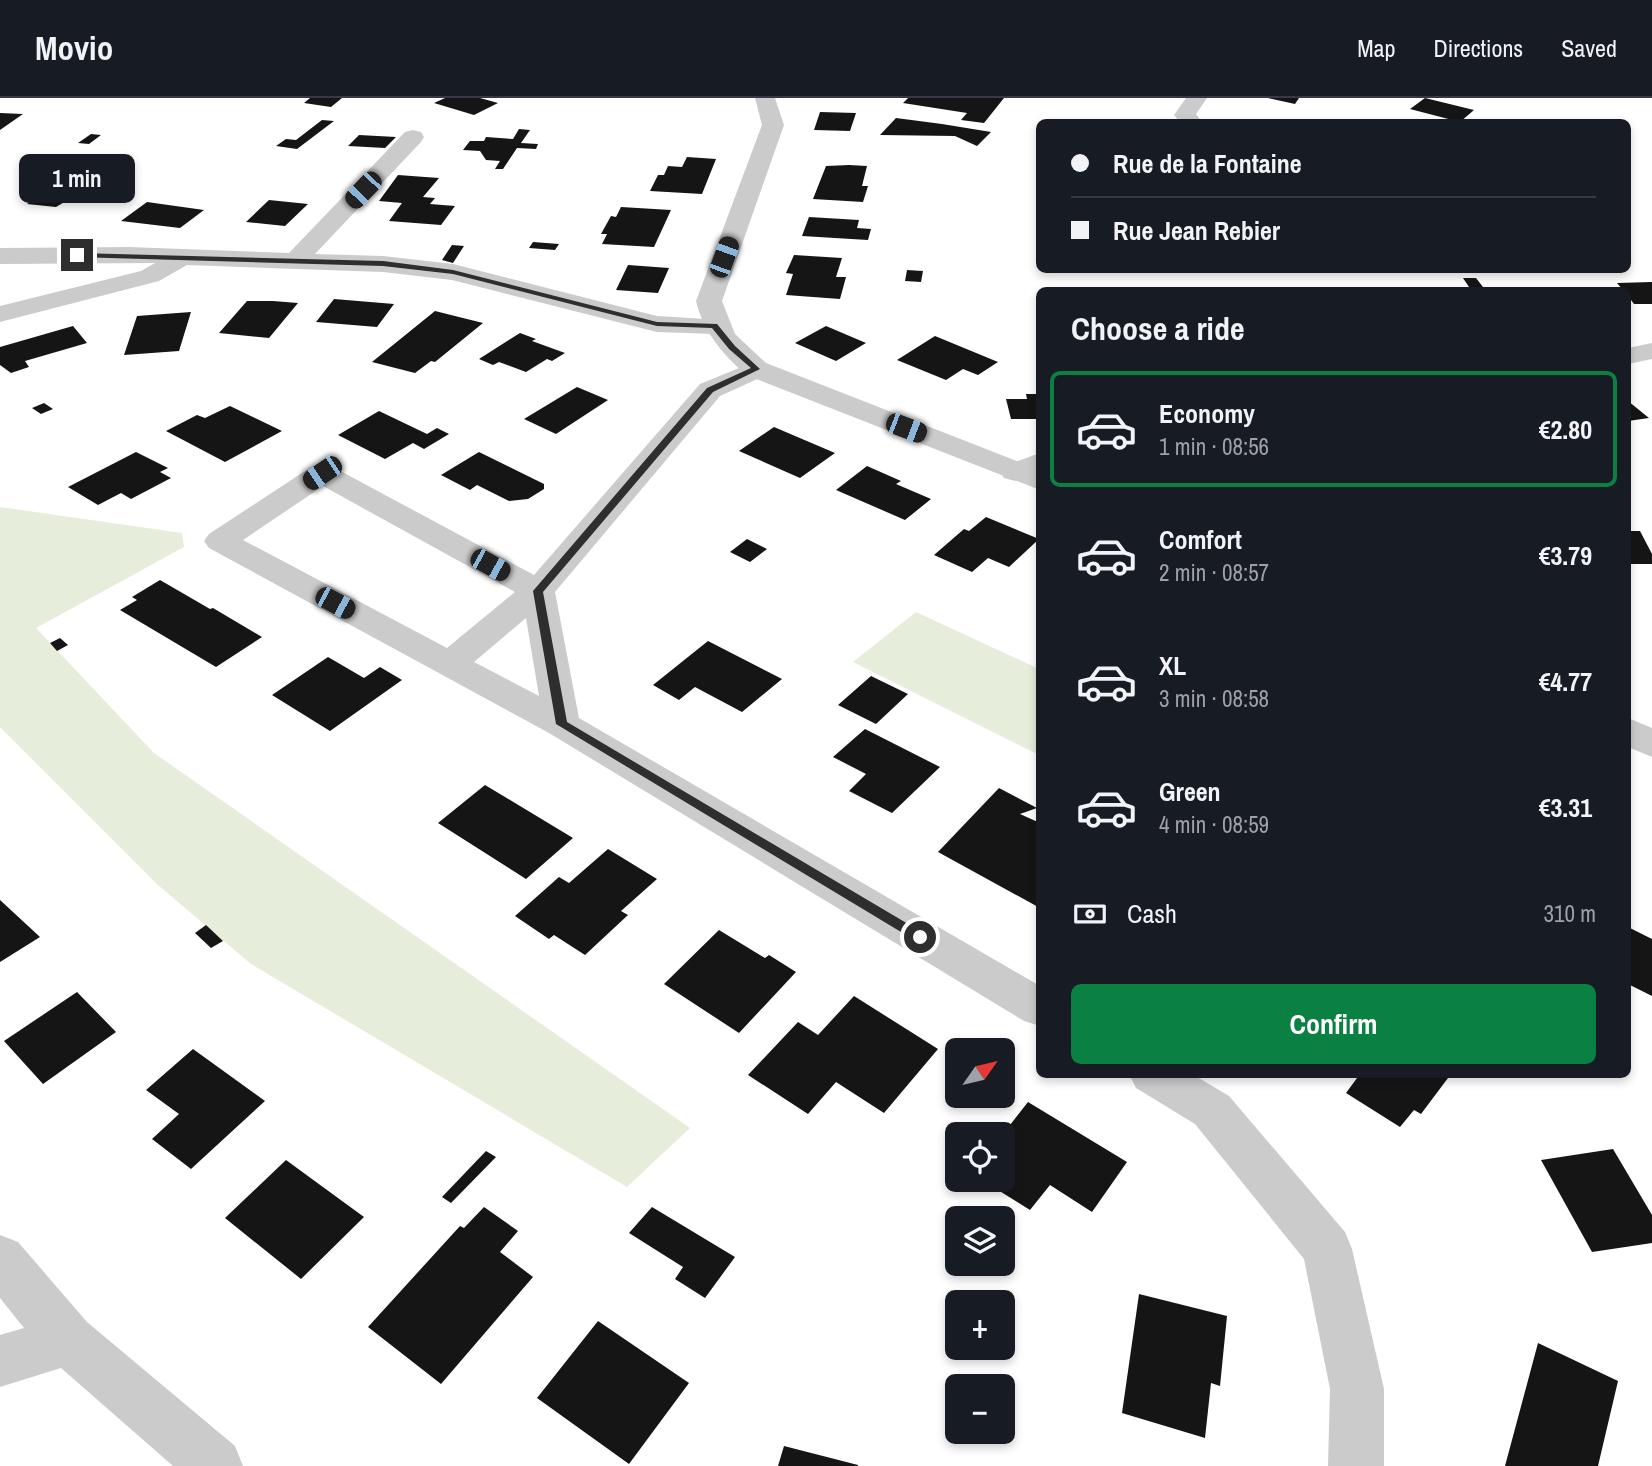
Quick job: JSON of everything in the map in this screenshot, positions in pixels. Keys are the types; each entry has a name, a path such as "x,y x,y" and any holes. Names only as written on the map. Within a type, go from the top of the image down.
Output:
{"street":[{"path":"765,98 773,125 709,301 714,326 732,348 756,369 1031,472"},
{"path":"1189,119 1185,115 1197,98"},
{"path":"296,260 413,137"},
{"path":"0,256 186,257 383,264 453,272 657,324 714,326"},
{"path":"0,314 149,276 186,257"},
{"path":"1631,355 1652,351"},
{"path":"449,664 538,591 710,390 756,369"},
{"path":"538,591 322,473 220,541 562,724 1036,1006"},
{"path":"538,591 562,724"},
{"path":"1631,733 1652,744"},
{"path":"1159,1078 1212,1110 1326,1249 1357,1389 1356,1466"},
{"path":"0,1259 68,1340 215,1466"},
{"path":"0,1361 68,1340"}],"green space":[{"path":"0,507 182,533 184,547 36,628 154,753 690,1128 627,1187 251,964 158,885 0,727"},
{"path":"916,612 1036,668 1036,754 853,662"}],"building":[{"path":"310,98 342,98 331,107 304,103"},
{"path":"445,98 480,98 498,103 474,115 434,103"},
{"path":"908,98 1004,98 984,123 961,120 967,113 903,103"},
{"path":"1268,98 1299,98 1295,104"},
{"path":"1425,98 1474,110 1464,119 1448,119 1410,109"},
{"path":"820,112 856,113 850,131 814,130"},
{"path":"0,113 23,114 0,130"},
{"path":"896,118 991,132 977,146 955,136 880,135"},
{"path":"322,120 334,121 297,149 276,146 286,139 296,140"},
{"path":"519,129 530,130 521,143 538,144 536,149 517,148 503,169 495,169 500,161 486,160 480,151 463,150 470,141 484,141 486,137 513,139"},
{"path":"91,134 101,135 89,144 78,143"},
{"path":"359,135 396,137 385,148 348,146"},
{"path":"687,157 716,159 702,194 650,191 658,175 664,175 668,166 682,167"},
{"path":"826,166 867,166 862,186 868,186 863,202 813,199"},
{"path":"398,175 439,178 423,197 435,198 430,204 455,206 441,225 389,221 402,203 379,201"},
{"path":"61,180 95,184 56,207 27,204"},
{"path":"269,200 308,204 285,226 246,222"},
{"path":"147,202 204,210 180,228 121,221"},
{"path":"621,207 671,210 654,247 602,244 607,234 601,234 611,216 616,217"},
{"path":"809,217 859,220 857,228 871,229 868,240 802,236"},
{"path":"533,242 559,244 555,250 529,248"},
{"path":"452,245 464,246 453,263 442,260"},
{"path":"794,255 842,258 836,277 846,277 840,299 786,295 793,274 786,273"},
{"path":"628,265 669,268 658,293 616,290"},
{"path":"907,270 923,271 921,282 905,281"},
{"path":"1463,278 1476,278 1483,287 1469,287"},
{"path":"1652,282 1652,304 1634,304 1631,300 1631,287 1620,287 1617,283"},
{"path":"334,299 394,304 377,327 316,322"},
{"path":"247,301 298,303 269,338 219,333"},
{"path":"435,311 483,323 435,362 431,361 415,373 372,362"},
{"path":"191,312 179,351 124,355 137,316"},
{"path":"73,326 87,343 25,361 29,367 11,373 0,365 0,347"},
{"path":"826,326 866,343 836,361 795,343"},
{"path":"520,333 536,339 532,341 565,353 552,361 547,359 526,372 499,362 493,365 479,359"},
{"path":"935,336 998,362 978,375 963,369 946,380 897,360"},
{"path":"577,387 608,400 556,434 524,419"},
{"path":"1026,394 1036,394 1036,419 1011,419 1006,399 1027,399"},
{"path":"44,403 53,409 41,414 32,408"},
{"path":"1631,403 1649,418 1631,421"},
{"path":"230,406 282,431 225,462 166,431 197,415 205,418"},
{"path":"379,411 427,434 437,428 449,434 424,449 413,443 385,459 338,435"},
{"path":"774,427 835,453 800,478 739,451"},
{"path":"136,452 168,468 160,472 171,478 131,499 121,493 98,505 68,487"},
{"path":"479,452 544,484 544,489 528,499 509,501 477,485 470,490 441,475"},
{"path":"867,466 901,481 896,484 931,499 905,520 836,490"},
{"path":"986,517 1036,538 1036,542 1009,567 988,558 972,572 934,555 964,529 969,531"},
{"path":"1631,531 1640,531 1652,554 1652,564 1631,564"},
{"path":"747,539 767,549 750,562 730,552"},
{"path":"160,580 262,637 216,667 120,610 137,600 132,597"},
{"path":"60,638 68,645 57,651 50,643"},
{"path":"708,641 782,679 742,712 695,687 679,700 653,685"},
{"path":"328,657 364,678 380,667 402,680 330,731 272,695"},
{"path":"871,676 908,694 876,724 838,705"},
{"path":"865,729 940,767 892,813 849,791 866,774 833,757"},
{"path":"485,785 573,838 526,879 438,823"},
{"path":"999,788 1036,807 1020,814 1036,821 1036,906 938,852"},
{"path":"608,849 657,879 621,911 628,915 585,955 554,935 549,939 515,916 559,877 569,883"},
{"path":"0,900 40,937 0,962"},
{"path":"206,925 223,941 211,948 195,933"},
{"path":"1631,928 1652,939 1652,996 1631,986"},
{"path":"719,930 765,958 769,955 796,972 739,1033 664,984"},
{"path":"77,992 116,1032 43,1084 4,1041"},
{"path":"854,996 938,1049 884,1113 836,1082 808,1114 748,1075 798,1022 818,1035"},
{"path":"193,1049 265,1101 191,1169 152,1139 179,1114 146,1090"},
{"path":"1357,1078 1448,1078 1421,1114 1414,1110 1400,1127 1346,1093"},
{"path":"1028,1102 1127,1162 1092,1212 1050,1185 1030,1210 1001,1192 1015,1192 1015,1122 1012,1122"},
{"path":"1613,1149 1652,1215 1652,1243 1592,1252 1541,1160"},
{"path":"486,1151 496,1157 451,1203 442,1197"},
{"path":"286,1160 364,1217 301,1279 225,1218"},
{"path":"484,1207 518,1231 500,1252 533,1277 441,1384 368,1327 460,1226 464,1228"},
{"path":"652,1207 735,1257 705,1298 675,1279 683,1267 629,1233"},
{"path":"1139,1294 1227,1316 1220,1386 1211,1383 1205,1438 1122,1413"},
{"path":"598,1321 689,1383 629,1464 537,1398"},
{"path":"1538,1343 1618,1381 1598,1466 1505,1466"},
{"path":"784,1446 858,1465 858,1466 778,1466"}],"route":[{"path":"77,255 383,264 453,272 657,324 714,326 732,348 756,369 710,390 538,591 562,724 920,937"}]}
